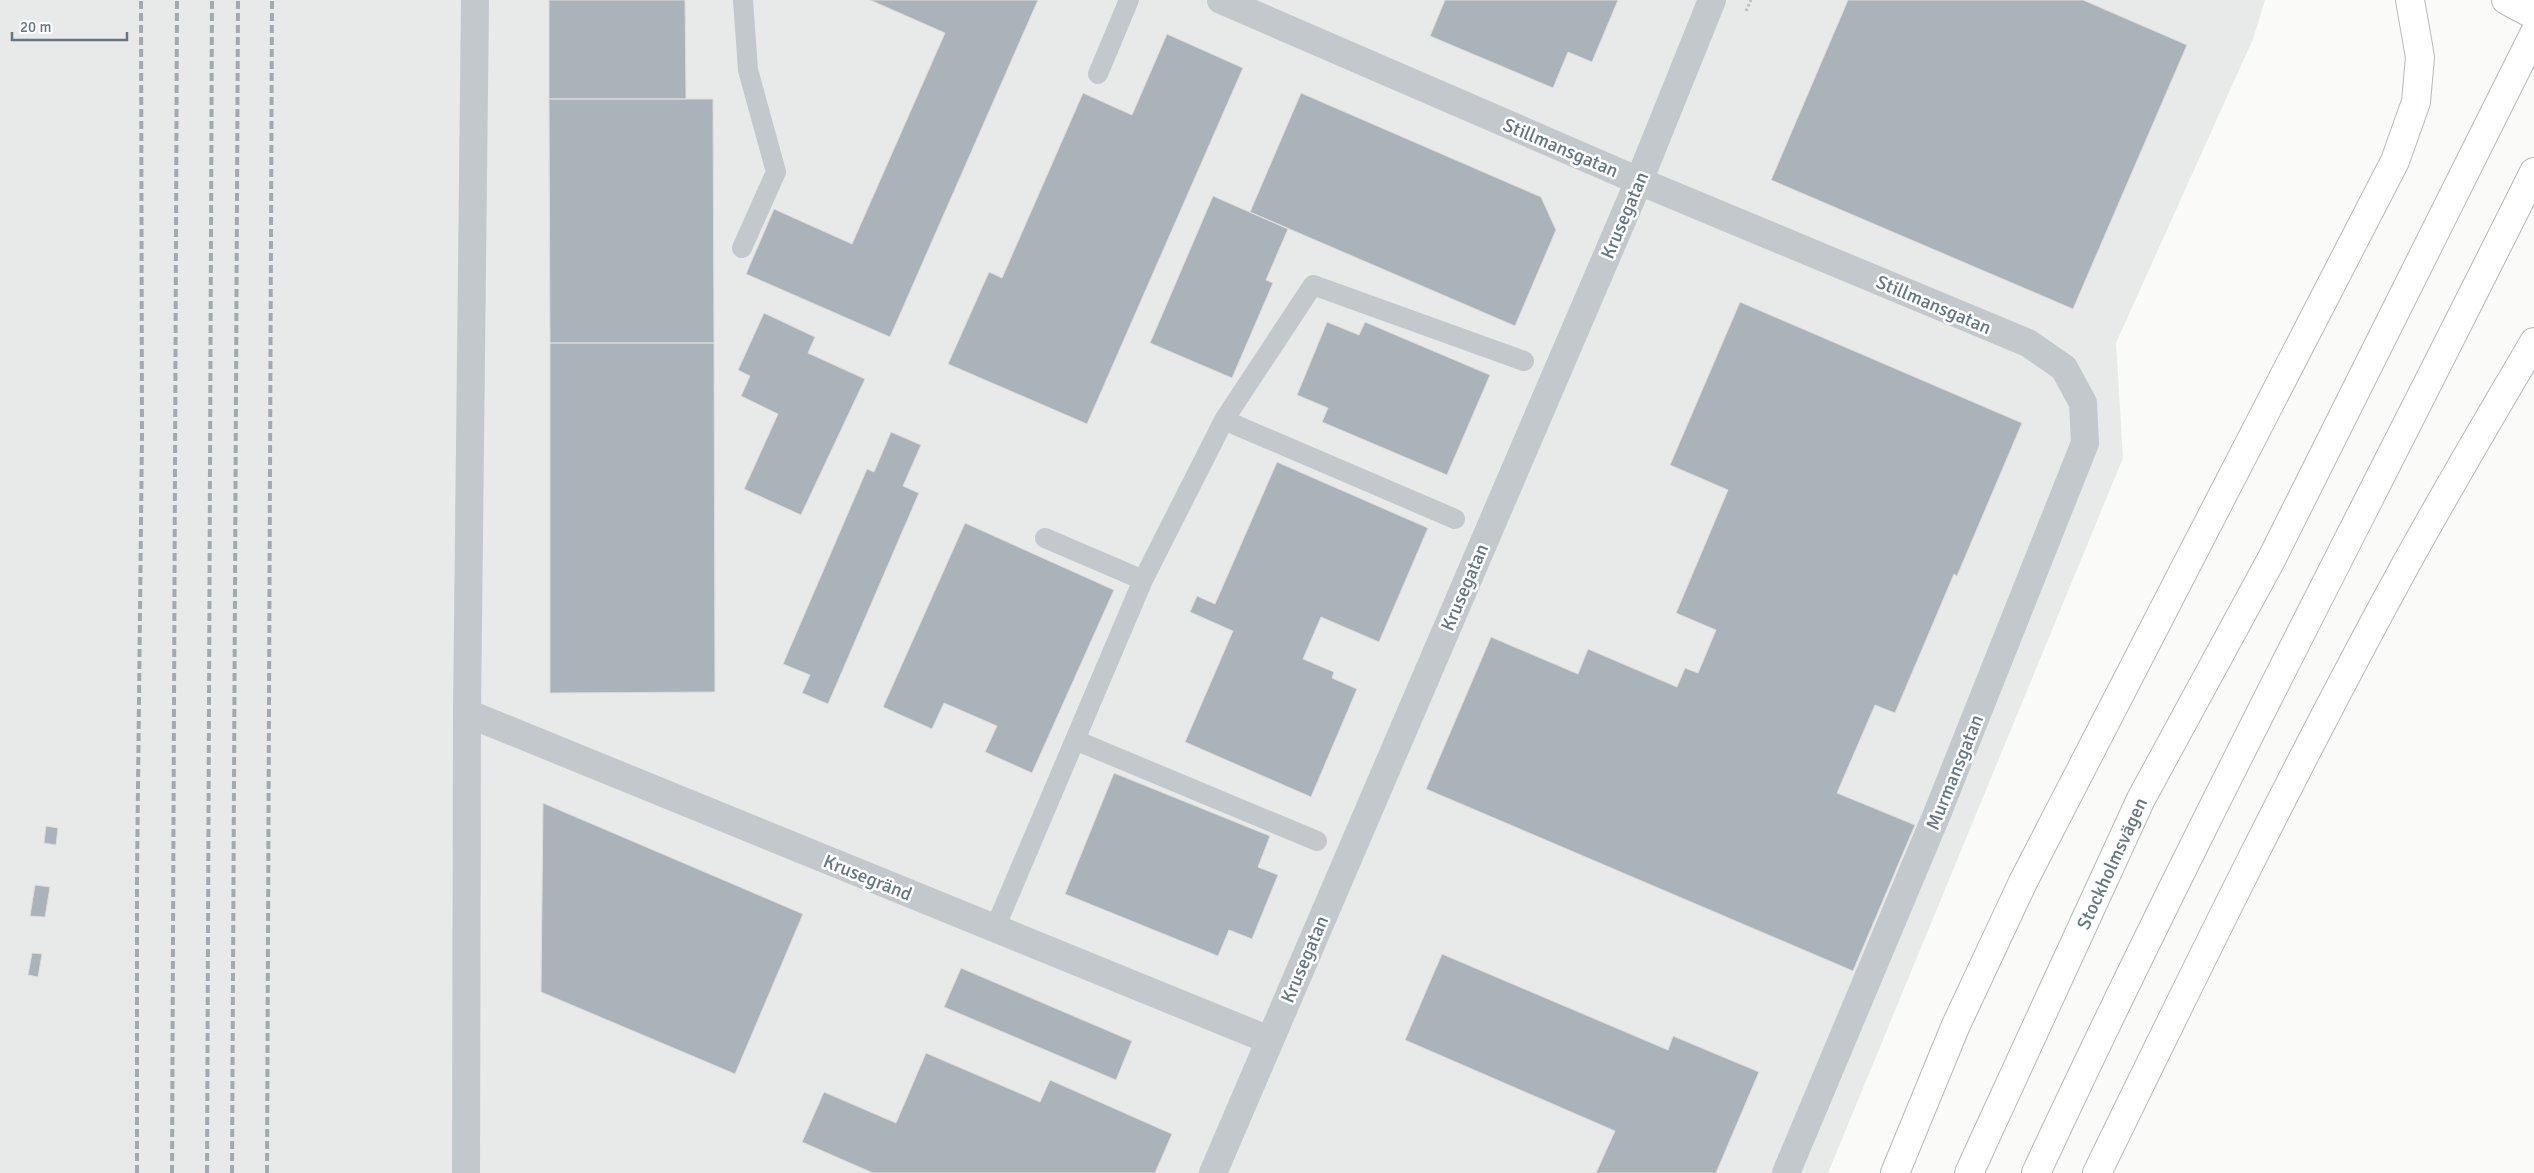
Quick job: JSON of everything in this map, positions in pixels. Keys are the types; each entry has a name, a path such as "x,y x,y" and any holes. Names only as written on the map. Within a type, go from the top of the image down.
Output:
{"main road":[{"path":"1895,1173 1956,1025 2023,882 2395,161 2416,102 2420,57 2410,0"},
{"path":"2506,0 2534,15"},
{"name":"Stockholmsvägen","path":"1969,1173 2141,799 2271,560 2534,34"},
{"path":"2036,1173 2211,807 2329,581 2534,172"},
{"path":"2097,1173 2212,938 2330,708 2400,576 2534,342"}],"street":[{"path":"466,1173 467,713 476,0"},
{"name":"Stillmansgatan","path":"1221,0 1639,181 2028,343 2064,368"},
{"name":"Krusegatan","path":"1213,1173 1639,181 1712,0"},
{"name":"Murmansgatan","path":"1786,1173 1937,814 2085,443 2083,403 2064,368"},
{"name":"Krusegränd","path":"467,713 1269,1040"}],"lane":[{"path":"742,248 776,172 748,70 743,0"},
{"path":"1098,74 1129,0"},
{"path":"995,928 1143,580 1224,420 1314,285 1524,361"},
{"path":"1224,420 1455,519"},
{"path":"1045,538 1143,580"},
{"path":"1075,740 1316,841"}],"shaded area":[{"path":"0,0 2265,0 2253,39 2116,343 2123,458 1828,1173 0,1173"}],"building":[{"path":"549,0 685,0 686,99 549,99"},
{"path":"870,0 1038,0 890,337 746,274 774,209 852,244 945,33"},
{"path":"1445,0 1618,0 1592,62 1568,52 1553,88 1430,36"},
{"path":"1848,0 2083,0 2187,45 2073,309 1771,180"},
{"path":"1167,34 1243,68 1087,424 948,364 989,272 1002,278 1083,93 1132,115"},
{"path":"1301,93 1541,197 1556,230 1515,326 1250,212"},
{"path":"549,99 713,99 714,343 550,343"},
{"path":"1213,196 1288,229 1266,280 1273,283 1232,378 1150,343"},
{"path":"1740,302 2022,423 1957,576 1954,574 1895,713 1875,705 1837,793 1915,825 1853,971 1426,789 1491,637 1578,674 1588,649 1677,687 1685,668 1698,673 1716,630 1676,613 1728,490 1670,465"},
{"path":"764,313 815,337 808,353 865,379 801,515 744,489 778,414 741,396 750,376 738,370"},
{"path":"1327,322 1359,335 1365,322 1490,375 1447,475 1322,422 1328,408 1297,395"},
{"path":"550,343 714,343 715,692 550,693"},
{"path":"891,432 921,445 903,486 919,493 828,704 802,693 810,675 783,664 867,469 874,472"},
{"path":"1277,462 1428,528 1379,642 1321,617 1303,659 1334,672 1332,678 1357,689 1311,797 1185,742 1233,631 1190,612 1197,596 1215,604"},
{"path":"965,523 1114,590 1032,773 985,752 997,726 944,703 932,729 883,707"},
{"path":"1114,773 1270,836 1258,867 1278,875 1252,939 1229,930 1218,956 1065,894"},
{"path":"543,803 803,914 735,1074 541,992"},
{"path":"46,826 58,828 56,845 44,843"},
{"path":"35,885 50,887 45,917 30,916"},
{"path":"32,953 42,954 38,977 28,975"},
{"path":"1442,954 1668,1050 1673,1036 1759,1072 1716,1173 1596,1173 1615,1131 1405,1040"},
{"path":"961,968 1132,1041 1116,1080 944,1007"},
{"path":"926,1053 1040,1102 1050,1080 1172,1134 1155,1173 873,1173 802,1142 824,1092 896,1123"}],"railway":[{"path":"137,1173 137,876 142,435 141,0"},
{"path":"172,1173 177,0"},
{"path":"207,1173 212,0"},
{"path":"232,1173 238,0"},
{"path":"267,1173 272,0"}]}
